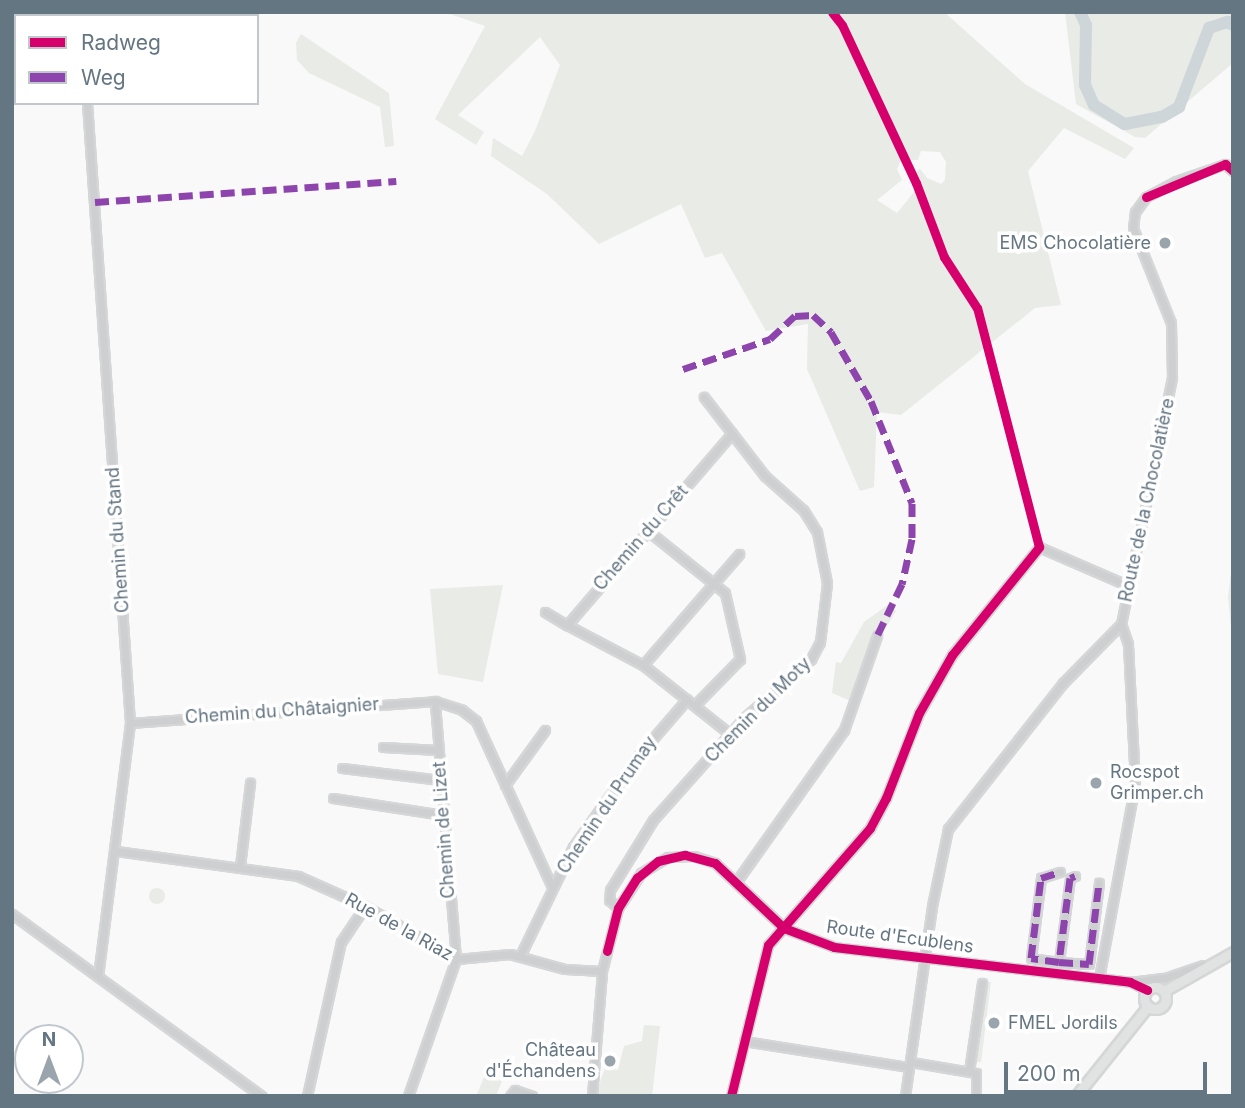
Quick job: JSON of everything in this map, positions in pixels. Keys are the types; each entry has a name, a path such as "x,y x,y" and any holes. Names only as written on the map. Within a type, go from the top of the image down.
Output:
{"main road":[{"path":"1164,991 1203,965 1233,952"},
{"path":"1076,1096 1148,1006 1147,990 1154,987 1164,991"},
{"path":"1148,1006 1163,1005 1164,991"}],"street":[{"name":"Chemin du Stand","path":"87,105 130,723 116,851 98,976"},
{"name":"Route de la Chocolatière","path":"905,1096 927,958 932,906 948,829 1063,683 1121,624 1172,377 1171,323 1133,228 1135,212 1146,197 1168,185 1225,164 1233,171"},
{"name":"Chemin du Moty","path":"618,908 609,900 610,890 653,820 730,734 814,656 820,642 827,583 817,532 803,510 765,476 704,397"},
{"name":"Chemin du Crêt","path":"567,625 732,433"},
{"path":"647,530 725,593 740,659 695,705"},
{"path":"731,1096 768,945 870,828 886,798 919,713 952,655 1039,547 1129,586"},
{"path":"643,665 739,554"},
{"path":"545,612 643,665 730,734"},
{"path":"1099,978 1135,783 1128,644 1121,624"},
{"path":"736,882 844,730 877,636"},
{"name":"Chemin du Prumay","path":"520,956 562,864 602,806 687,699"},
{"name":"Chemin du Châtaignier","path":"130,723 435,701"},
{"path":"435,701 462,710 476,721 552,887"},
{"name":"Chemin de Lizet","path":"435,701 456,959"},
{"path":"505,785 545,730"},
{"path":"383,747 438,750"},
{"path":"342,768 440,780"},
{"path":"240,866 249,786"},
{"path":"333,798 443,815"},
{"name":"Rue de la Riaz","path":"116,851 298,876 365,906 456,959 520,956 565,970 602,971"},
{"name":"Route d'Ecublens","path":"593,1096 602,971 618,908 641,873 668,857 705,859 736,882 784,928 834,947 1130,982 1165,978 1203,965"},
{"path":"1060,872 1041,878 1031,958 1089,964 1099,883"},
{"path":"1059,962 1070,878 1075,876"},
{"path":"307,1096 341,942 365,906"},
{"path":"12,914 261,1094 270,1096"},
{"path":"408,1096 456,959"},
{"name":"Route d'Ecublens","path":"1130,982 1147,990"},
{"path":"969,1071 982,983"},
{"path":"744,1041 969,1071 978,1077 976,1096"},
{"path":"510,1096 514,1090 532,1096"}],"shaded area":[{"path":"444,12 944,12 1025,84 1134,148 1125,159 1064,128 1028,171 1061,305 1035,308 901,415 877,412 874,487 860,491 807,369 808,324 766,331 722,253 705,258 681,204 599,244 547,194 491,156 493,138 522,156 535,131 560,65 540,37 458,115 484,132 476,145 435,119 485,26","holes":["921,151 940,152 946,162 945,180 941,184 927,178 920,169 913,174 914,192 897,213 877,200 902,180 897,169 901,160 918,160"]},
{"path":"1065,12 1233,12 1233,63 1145,138 1135,137 1076,104"},
{"path":"301,34 389,93 394,146 385,147 380,107 309,73 297,60 296,43"},
{"path":"1233,557 1233,648 1228,597"},
{"path":"503,585 483,682 438,674 430,589"},
{"path":"889,604 896,611 875,646 853,702 832,693 836,662 841,663 864,622"},
{"path":"157,888 165,896 157,904 149,896"},
{"path":"983,981 991,982 981,1062 973,1061"},
{"path":"644,1025 660,1026 652,1096 595,1096 605,1068 618,1070 624,1046 642,1041"},
{"path":"486,1073 502,1081 496,1096 476,1096"}],"waterway":[{"path":"1080,12 1086,25 1085,85 1094,105 1125,124 1162,117 1179,107 1209,28 1228,22 1233,25"}],"marked path":[{"path":"95,202 396,181"},
{"path":"683,369 770,339 795,316 813,315 831,332 871,401 912,503 912,539 902,584 877,636"},
{"path":"1059,962 1031,958 1041,878 1060,872"},
{"path":"1075,876 1070,878 1059,962 1089,964 1099,883"}],"cycle path":[{"path":"731,1096 768,945 870,828 886,798 919,713 952,655 1039,547 977,308 944,257 916,183 842,25 832,12"},
{"path":"1146,197 1225,164 1233,171"},
{"path":"607,951 618,908 637,878 658,861 685,855 715,863 784,928 834,947 1130,982 1147,990"}],"place":[{"name":"EMS Chocolatière","path":"1165,243"},
{"name":"Rocspot Grimper.ch","path":"1096,783"},
{"name":"FMEL Jordils","path":"994,1023"},
{"name":"Château d'Échandens","path":"610,1061"}]}
